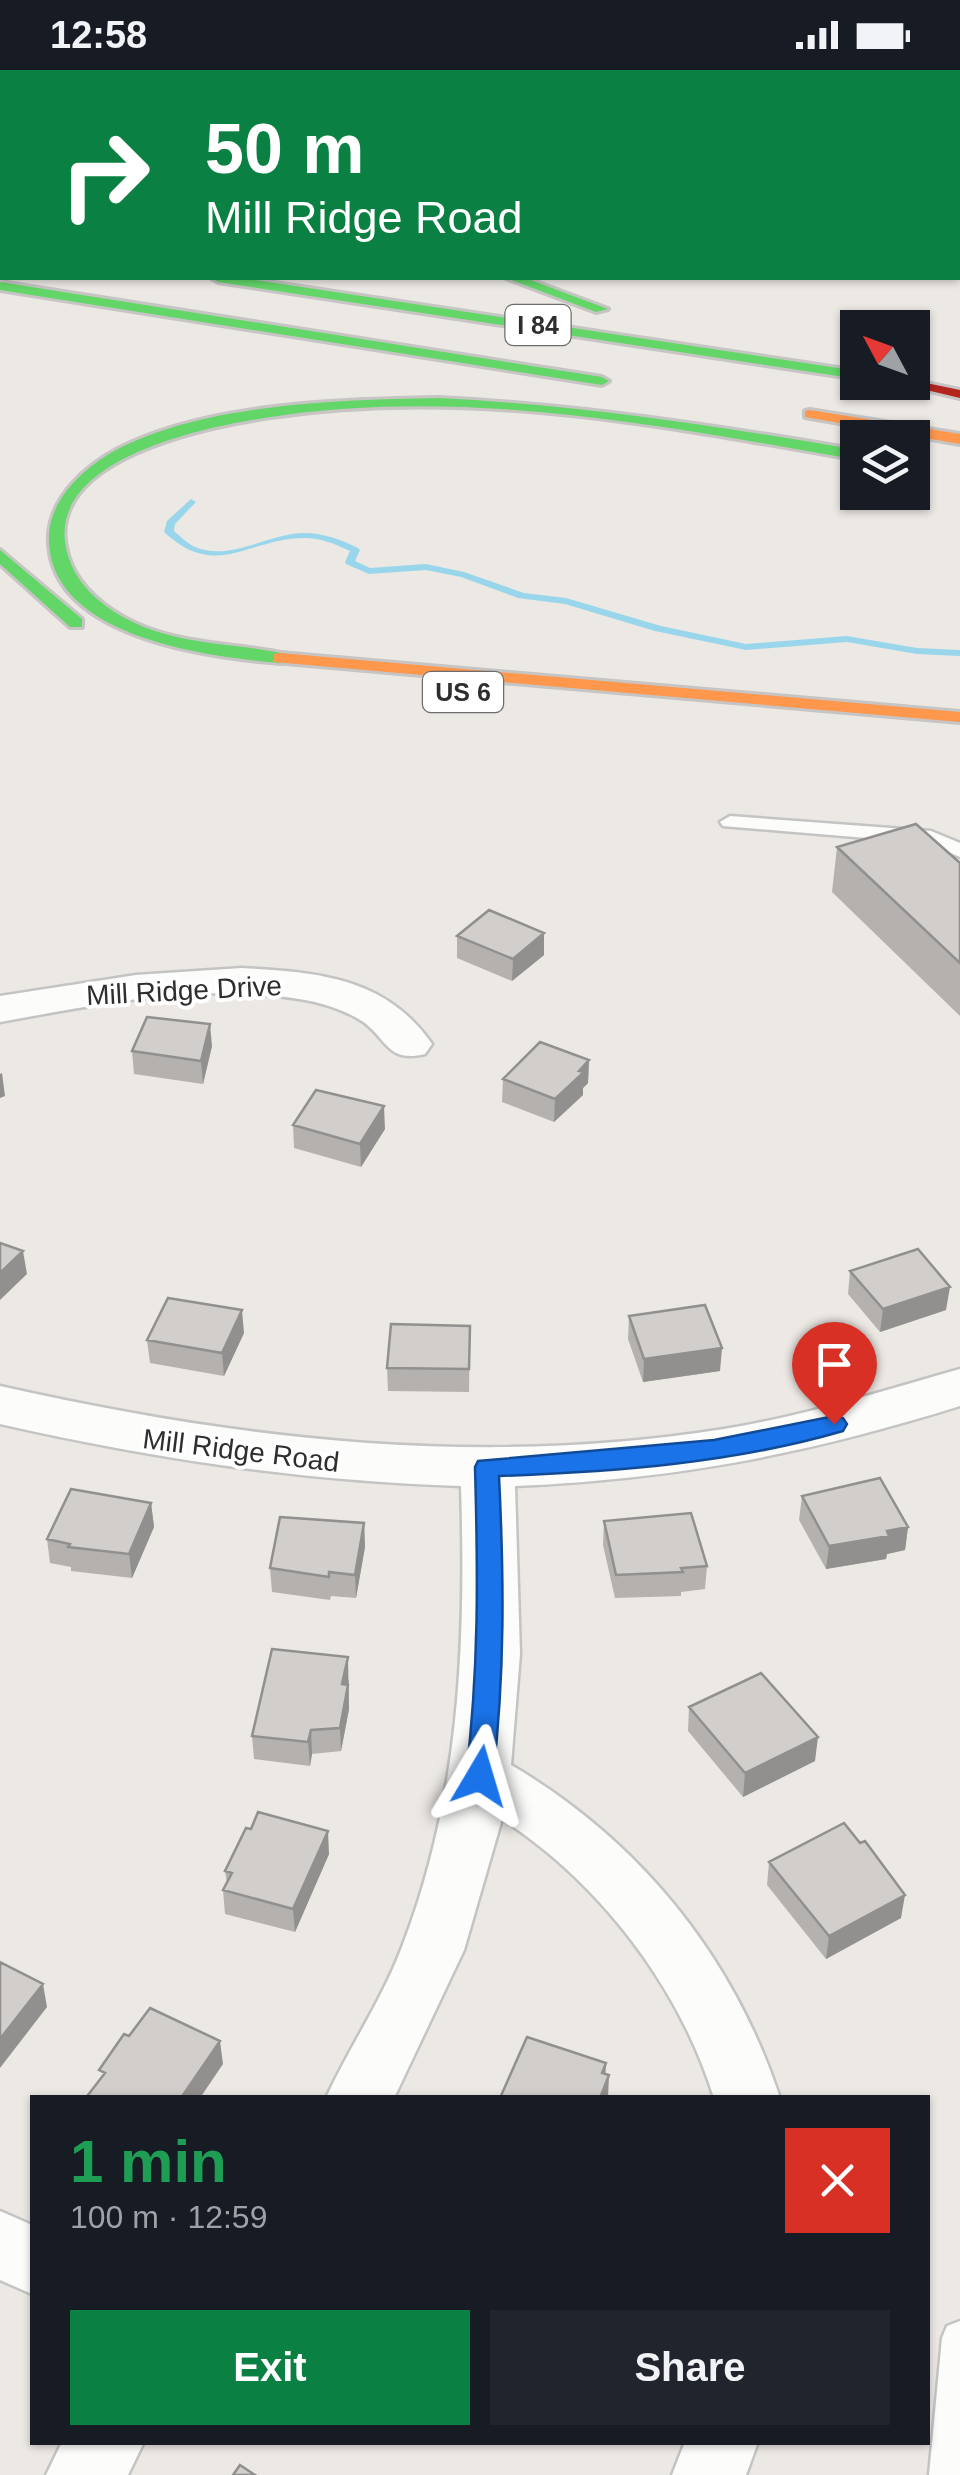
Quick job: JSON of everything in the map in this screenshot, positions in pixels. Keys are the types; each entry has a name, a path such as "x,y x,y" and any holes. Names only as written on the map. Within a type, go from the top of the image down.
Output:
{"highway":[{"name":"I 84","path":"231,280 840,373"},
{"path":"519,280 631,318 840,362"},
{"name":"I 84","path":"0,286 633,386"},
{"path":"930,383 960,391"},
{"path":"930,386 960,391"},
{"path":"840,452 689,427 549,410 429,404 307,409 209,425 122,454 88,477 67,500 55,526 54,552 72,586 108,617 143,633 213,651 960,717"},
{"path":"786,411 960,439"},
{"name":"US 6","path":"0,554 83,628 122,646 217,669 960,734"}],"street":[{"name":"Mill Ridge Drive","path":"0,1009 78,994 168,986 303,985 370,1005 392,1022 409,1044"},
{"name":"Mill Ridge Road","path":"0,1405 109,1433 239,1454 343,1463 487,1467 574,1464 714,1449 834,1424 960,1387"},
{"path":"361,2095 430,1962 460,1870 480,1776 490,1685 492,1601 487,1467"},
{"path":"480,1776 565,1832 603,1866 653,1926 706,2004 742,2079 745,2095"},
{"path":"0,2243 30,2261"},
{"path":"83,2475 106,2445"},
{"path":"709,2475 721,2445"}],"lane":[{"path":"730,822 931,837 960,851"},
{"path":"947,2475 960,2338"}],"building":[{"path":"916,824 960,863 960,963 837,847"},
{"path":"489,910 544,933 513,959 457,936"},
{"path":"147,1017 210,1024 201,1061 132,1051"},
{"path":"540,1042 589,1060 579,1071 584,1072 555,1099 503,1079"},
{"path":"316,1090 384,1106 360,1144 293,1125"},
{"path":"0,1243 23,1251 0,1273"},
{"path":"918,1249 950,1287 883,1309 850,1271"},
{"path":"168,1298 242,1310 222,1353 147,1340"},
{"path":"705,1305 722,1348 644,1359 629,1316"},
{"path":"391,1324 470,1326 469,1369 387,1368"},
{"path":"880,1478 908,1527 887,1531 889,1536 829,1546 802,1496"},
{"path":"71,1489 151,1503 129,1554 68,1547 70,1544 47,1539"},
{"path":"691,1513 707,1566 681,1568 683,1572 616,1575 604,1521"},
{"path":"280,1517 364,1523 355,1575 329,1572 329,1577 270,1568"},
{"path":"272,1649 348,1657 342,1684 348,1685 340,1728 311,1730 308,1742 252,1736"},
{"path":"761,1673 818,1737 745,1773 689,1707"},
{"path":"258,1812 328,1831 293,1909 223,1890 232,1873 225,1871"},
{"path":"844,1823 860,1843 865,1841 905,1895 829,1936 769,1862"},
{"path":"0,1962 43,1984 0,2039"},
{"path":"150,2008 220,2041 183,2095 88,2095 105,2073 99,2070 124,2034 129,2036"},
{"path":"527,2037 606,2063 602,2073 609,2075 601,2095 501,2095"},
{"path":"240,2465 255,2475 233,2475"}],"waterway":[{"path":"191,502 170,523 169,532 190,548 211,553 303,535 328,538 355,550 350,562 369,571 426,567 464,575 522,596 566,601 659,629 746,647 847,639 917,651 960,653"}],"traffic: fast":[{"path":"231,280 840,372"},
{"path":"519,280 601,309"},
{"path":"0,286 602,381"},
{"path":"280,658 177,644 137,630 93,605 75,587 63,567 57,545 58,524 66,502 82,482 125,452 178,432 272,412 355,404 439,403 608,415 840,452"},
{"path":"0,555 76,623"}],"traffic: slow":[{"path":"810,414 960,439"},
{"path":"280,658 960,717"}],"traffic: jam":[{"path":"930,388 960,394"}],"route":[{"path":"480,1776 490,1685 492,1601 487,1467 574,1464 714,1449 834,1424"}]}
